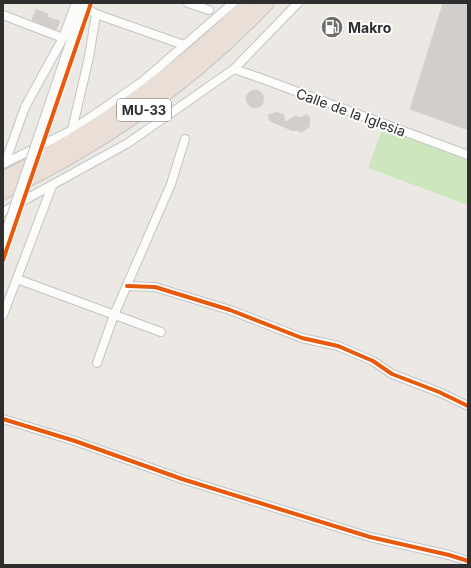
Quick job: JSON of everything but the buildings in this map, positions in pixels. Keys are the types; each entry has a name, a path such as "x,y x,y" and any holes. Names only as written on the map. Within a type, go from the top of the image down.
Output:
{"highway":[{"name":"MU-33","path":"3,178 91,130 135,100 192,56 249,3"},
{"name":"MU-33","path":"3,192 75,154 123,124 163,96 209,58 267,3"}],"main road":[{"path":"3,245 40,136 82,4"}],"street":[{"path":"188,3 209,10 217,17"},
{"path":"209,10 216,3"},
{"path":"4,163 72,130 143,81 232,3"},
{"path":"3,212 128,143 234,70 298,3"},
{"path":"4,163 25,107 82,4 96,14 184,45"},
{"path":"72,130 89,58 96,14"},
{"path":"3,15 63,38"},
{"name":"Calle de la Iglesia","path":"234,70 263,79 468,155"},
{"path":"97,363 114,316 171,184 185,139"},
{"path":"3,315 52,186"},
{"path":"17,279 114,316 161,332"},
{"path":"127,286 155,287 230,310 302,338 338,346 373,361 392,374 439,392 468,406"},
{"path":"3,419 75,441 182,479 370,537 449,555 468,561"}],"green space":[{"path":"384,124 468,155 468,205 368,168"}],"cycle path":[{"path":"3,260 91,3"},
{"path":"127,286 155,287 230,310 302,338 338,346 373,361 392,374 439,392 468,406"},
{"path":"3,419 75,441 182,479 370,537 449,555 468,561"}],"place":[{"name":"Makro","path":"332,27"}]}
